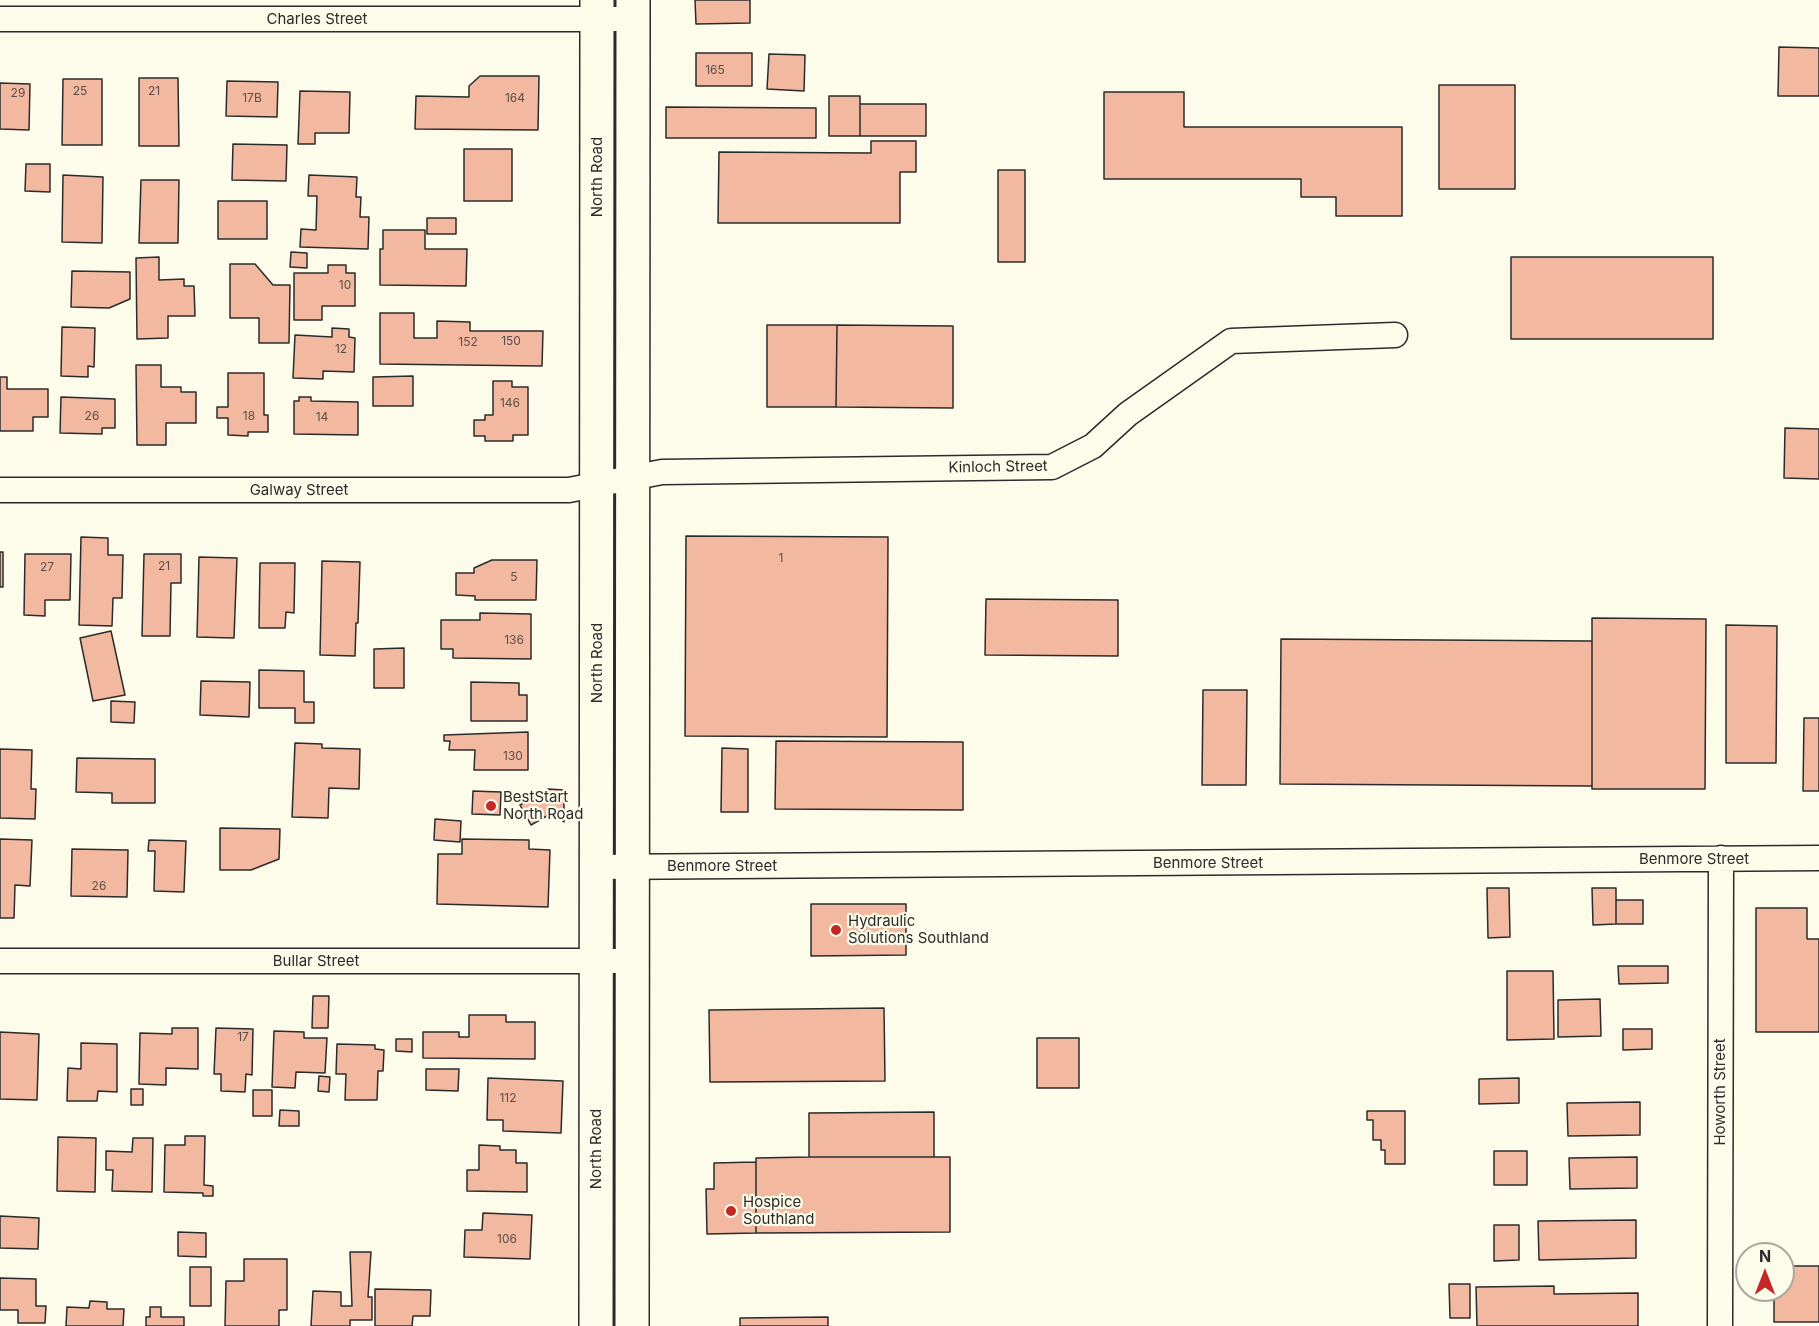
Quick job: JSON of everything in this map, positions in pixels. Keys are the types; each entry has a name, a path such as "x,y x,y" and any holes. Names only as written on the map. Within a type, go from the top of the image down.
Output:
{"main road":[{"name":"North Road","path":"596,1326 597,10"},
{"path":"632,1326 633,10"}],"street":[{"name":"Charles Street","path":"0,19 633,10"},
{"name":"Kinloch Street","path":"597,485 662,472 1052,467 1093,446 1128,414 1231,341 1395,334"},
{"name":"Galway Street","path":"0,490 569,490 597,485"},
{"name":"Howorth Street","path":"1720,1326 1721,858"},
{"name":"Benmore Street","path":"596,867 1819,858"},
{"name":"Bullar Street","path":"0,961 633,961"}],"building":[{"path":"695,0 750,0 750,23 696,24"},
{"path":"1779,47 1819,48 1819,96 1778,96"},
{"path":"696,53 752,53 752,86 696,86"},
{"path":"769,54 805,55 804,91 767,89"},
{"path":"480,76 539,76 538,130 415,129 416,96 469,97 469,86"},
{"path":"139,78 178,78 179,146 139,146"},
{"path":"63,79 102,79 102,145 62,145"},
{"path":"227,81 278,82 277,117 226,116"},
{"path":"0,83 30,84 29,130 0,129"},
{"path":"1439,85 1515,85 1515,189 1439,189"},
{"path":"300,91 350,92 349,133 315,133 315,144 298,144"},
{"path":"1104,92 1184,92 1184,127 1402,127 1402,216 1336,216 1336,197 1301,197 1301,179 1104,179"},
{"path":"829,96 860,96 860,136 829,136"},
{"path":"860,104 926,104 926,136 860,136"},
{"path":"666,107 816,108 816,138 666,138"},
{"path":"871,141 916,141 916,172 900,172 900,223 718,223 719,152 871,153"},
{"path":"233,144 287,145 286,181 232,180"},
{"path":"464,149 512,149 512,201 464,201"},
{"path":"26,164 50,164 50,192 25,191"},
{"path":"998,170 1025,170 1025,262 998,262"},
{"path":"63,175 103,177 102,243 62,242"},
{"path":"309,175 357,177 356,197 361,197 360,217 369,217 368,249 300,247 301,229 316,230 317,196 308,196"},
{"path":"141,180 179,180 178,243 139,243"},
{"path":"218,201 267,201 267,239 218,239"},
{"path":"427,218 456,218 456,234 427,234"},
{"path":"383,230 425,230 425,249 467,249 466,286 380,285 380,249 383,249"},
{"path":"291,252 307,253 307,268 290,267"},
{"path":"159,257 159,280 184,279 184,286 194,286 195,316 168,316 168,338 137,339 136,258"},
{"path":"1511,257 1713,257 1713,339 1511,339"},
{"path":"230,264 255,264 273,285 290,285 289,343 259,343 259,318 230,318"},
{"path":"328,265 346,265 346,273 355,273 355,306 322,306 322,320 294,320 294,273 328,273"},
{"path":"72,271 130,272 130,299 109,308 71,307"},
{"path":"380,313 414,313 414,338 437,338 437,321 470,322 470,331 543,331 542,366 380,364"},
{"path":"767,325 837,325 836,407 767,407"},
{"path":"837,325 953,326 953,408 836,407"},
{"path":"62,327 95,328 94,367 88,366 88,377 61,376"},
{"path":"332,328 349,329 349,337 355,338 354,372 323,371 323,379 293,378 295,335 332,337"},
{"path":"136,365 161,365 161,387 181,387 181,392 196,392 196,423 166,423 166,445 137,445"},
{"path":"228,373 264,373 264,415 268,415 268,432 248,432 248,436 228,435 228,418 217,418 217,407 228,407"},
{"path":"413,376 413,406 373,406 373,377"},
{"path":"0,377 7,377 7,389 48,389 48,417 33,417 33,431 0,431"},
{"path":"493,381 512,381 512,387 528,387 528,435 513,435 513,441 485,441 485,436 474,436 474,420 485,420 485,415 493,415"},
{"path":"61,397 115,399 115,428 102,428 102,434 60,433"},
{"path":"299,397 311,397 311,401 358,402 358,435 294,434 294,401 299,401"},
{"path":"1785,428 1819,429 1819,479 1784,478"},
{"path":"686,536 888,537 887,737 685,736"},
{"path":"81,537 108,538 108,555 123,555 122,598 113,598 112,626 79,625"},
{"path":"0,552 3,552 3,587 0,587"},
{"path":"25,554 71,554 70,600 45,600 45,616 24,615"},
{"path":"144,554 181,554 181,583 171,583 170,636 142,636"},
{"path":"199,557 237,558 234,638 197,637"},
{"path":"492,560 537,560 536,600 475,600 475,596 456,595 456,573 474,573 474,568"},
{"path":"322,561 360,562 355,656 320,655"},
{"path":"260,563 295,563 294,613 286,612 285,628 259,628"},
{"path":"986,599 1118,600 1118,656 985,655"},
{"path":"480,613 531,614 531,659 453,658 453,649 441,649 441,620 480,620"},
{"path":"1592,618 1706,619 1705,789 1592,789"},
{"path":"1726,625 1777,626 1776,763 1726,763"},
{"path":"111,631 125,695 93,701 80,638"},
{"path":"1281,639 1592,641 1592,786 1280,784"},
{"path":"404,648 404,688 374,688 374,649"},
{"path":"259,670 304,671 304,702 314,702 314,723 295,723 295,708 259,708"},
{"path":"201,681 250,682 249,717 200,715"},
{"path":"471,682 519,683 519,695 527,695 527,721 471,721"},
{"path":"1203,690 1247,690 1246,785 1202,785"},
{"path":"111,701 135,702 134,723 111,722"},
{"path":"1804,718 1819,718 1819,791 1803,791"},
{"path":"528,732 528,770 474,770 475,750 449,750 450,741 444,741 444,735"},
{"path":"776,741 963,742 963,810 775,809"},
{"path":"295,743 322,744 322,748 360,749 359,789 329,788 328,818 292,817"},
{"path":"722,748 748,749 748,812 721,812"},
{"path":"0,749 32,750 31,789 36,789 35,819 0,818"},
{"path":"77,758 155,759 155,803 112,803 112,793 76,792"},
{"path":"548,789 564,790 564,822 552,813 531,825 520,805"},
{"path":"473,791 501,792 500,815 472,814"},
{"path":"435,819 461,821 460,842 434,840"},
{"path":"220,828 280,829 279,859 251,870 220,870"},
{"path":"0,839 32,840 30,886 15,885 14,918 0,918"},
{"path":"462,839 529,840 529,849 550,850 548,907 437,904 438,854 462,854"},
{"path":"149,840 186,841 184,892 154,891 155,851 148,851"},
{"path":"72,849 128,850 127,897 71,896"},
{"path":"1487,888 1509,888 1510,937 1488,938"},
{"path":"1592,888 1616,888 1616,924 1593,925"},
{"path":"1616,900 1643,900 1643,924 1616,924"},
{"path":"811,904 906,904 906,955 811,956"},
{"path":"1756,908 1807,908 1807,939 1819,939 1819,1032 1756,1032"},
{"path":"1618,966 1668,966 1668,983 1619,984"},
{"path":"1507,971 1553,971 1554,1039 1507,1040"},
{"path":"313,996 329,996 328,1028 312,1028"},
{"path":"1600,999 1601,1036 1558,1037 1558,1000"},
{"path":"884,1008 885,1081 710,1082 709,1010"},
{"path":"469,1015 506,1015 506,1022 535,1022 535,1059 423,1058 423,1032 459,1032 459,1037 469,1037"},
{"path":"172,1028 198,1028 198,1069 166,1068 166,1085 139,1084 140,1033 172,1034"},
{"path":"216,1028 253,1029 252,1075 246,1074 245,1092 221,1091 221,1074 214,1074"},
{"path":"1623,1029 1652,1029 1652,1049 1623,1050"},
{"path":"274,1031 304,1032 304,1038 327,1038 325,1073 296,1072 295,1088 272,1087"},
{"path":"0,1032 39,1034 37,1100 0,1099"},
{"path":"1037,1038 1079,1038 1079,1088 1037,1088"},
{"path":"396,1039 412,1039 412,1052 396,1051"},
{"path":"81,1043 117,1044 117,1092 98,1091 97,1101 67,1101 68,1068 81,1069"},
{"path":"337,1044 375,1045 375,1049 384,1050 383,1071 378,1071 377,1100 345,1100 346,1074 336,1074"},
{"path":"426,1069 459,1069 458,1091 426,1090"},
{"path":"319,1076 330,1077 329,1092 318,1091"},
{"path":"488,1078 563,1081 561,1133 503,1131 503,1120 487,1120"},
{"path":"1519,1078 1519,1103 1479,1104 1479,1079"},
{"path":"131,1089 143,1089 143,1105 131,1105"},
{"path":"253,1090 272,1090 272,1116 253,1116"},
{"path":"1640,1102 1640,1135 1568,1136 1567,1103"},
{"path":"280,1110 299,1111 299,1126 279,1126"},
{"path":"1367,1111 1405,1111 1405,1164 1385,1164 1385,1150 1381,1150 1381,1140 1373,1140 1373,1120 1367,1120"},
{"path":"934,1112 934,1157 809,1157 809,1113"},
{"path":"185,1136 205,1136 204,1185 213,1186 213,1196 203,1196 203,1193 164,1192 165,1145 185,1145"},
{"path":"58,1137 96,1138 95,1192 57,1191"},
{"path":"133,1138 153,1138 152,1192 112,1191 113,1170 106,1170 106,1151 132,1152"},
{"path":"479,1145 500,1146 500,1150 516,1150 516,1163 527,1163 527,1192 467,1191 467,1170 479,1170"},
{"path":"1494,1151 1527,1151 1527,1185 1494,1185"},
{"path":"950,1157 950,1232 756,1233 756,1158"},
{"path":"1637,1157 1637,1188 1570,1189 1569,1158"},
{"name":"Hospice Southland","path":"756,1162 756,1233 707,1234 706,1189 714,1189 714,1163"},
{"path":"483,1213 532,1215 530,1259 464,1257 465,1230 482,1230"},
{"path":"0,1216 39,1218 38,1249 0,1248"},
{"path":"1636,1220 1636,1258 1539,1260 1538,1221"},
{"path":"1494,1225 1519,1225 1519,1260 1494,1261"},
{"path":"178,1232 206,1233 206,1257 178,1256"},
{"path":"350,1252 371,1252 368,1297 372,1297 372,1320 350,1320 350,1326 311,1326 313,1291 341,1292 341,1306 352,1306"},
{"path":"244,1259 287,1259 287,1310 279,1310 279,1326 225,1326 226,1281 244,1281"},
{"path":"1795,1266 1819,1266 1819,1322 1774,1322 1774,1302 1795,1302"},
{"path":"190,1267 211,1267 211,1306 190,1306"},
{"path":"0,1278 36,1279 36,1306 46,1306 45,1323 18,1323 18,1310 0,1310"},
{"path":"1449,1284 1470,1284 1470,1318 1450,1318"},
{"path":"1554,1286 1554,1294 1638,1293 1638,1326 1477,1326 1476,1287"},
{"path":"375,1289 431,1290 430,1316 413,1316 412,1326 375,1326"},
{"path":"90,1301 107,1302 107,1309 124,1309 123,1326 66,1326 67,1307 89,1308"},
{"path":"150,1307 161,1307 161,1317 184,1317 184,1326 146,1326 146,1317 150,1317"},
{"path":"828,1317 828,1326 740,1326 740,1318"}],"place":[{"name":"BestStart North Road","path":"491,806"},
{"name":"Hydraulic Solutions Southland","path":"836,930"},
{"name":"Hospice Southland","path":"731,1211"}]}
